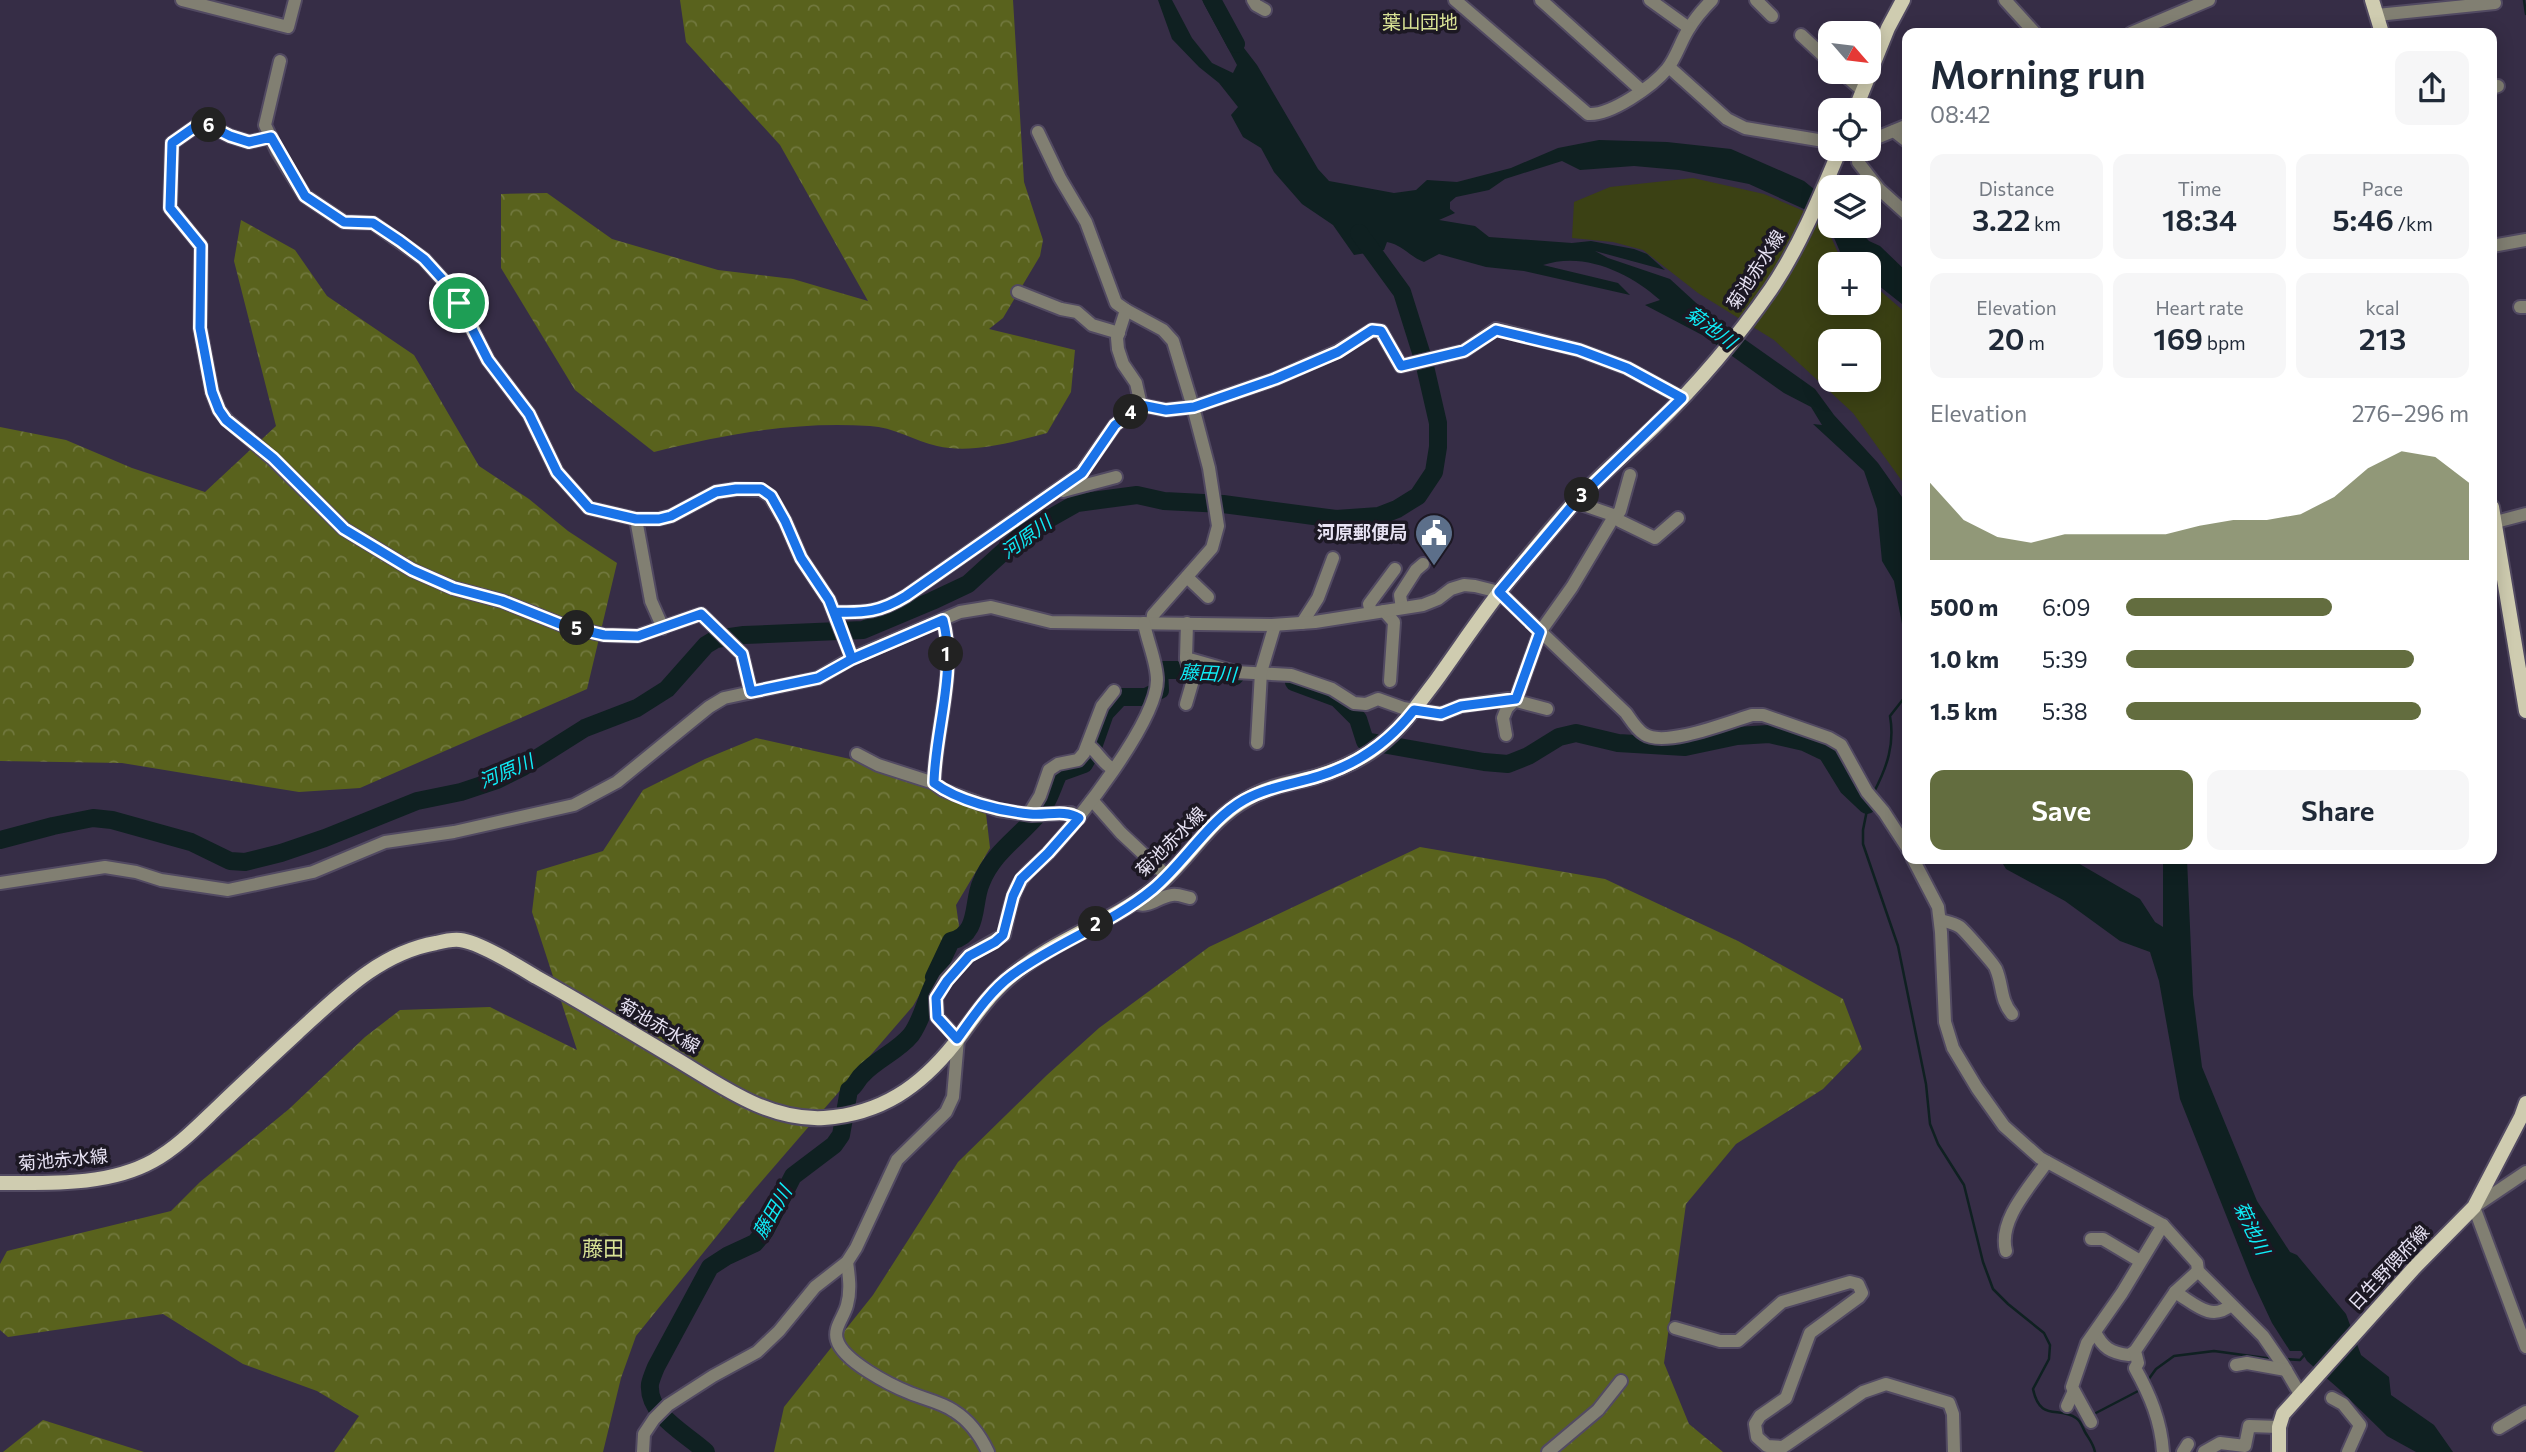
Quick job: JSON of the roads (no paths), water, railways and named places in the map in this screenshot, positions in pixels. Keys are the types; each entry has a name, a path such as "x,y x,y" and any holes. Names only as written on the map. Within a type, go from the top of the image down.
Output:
{"main road":[{"path":"1860,98 1888,28 1903,0"},
{"path":"2372,0 2381,28"},
{"name":"菊池赤水線","path":"0,1183 76,1181 107,1177 151,1163 186,1138 335,997 370,970 398,954 432,943 463,939 544,981 757,1106 801,1118 830,1118 862,1113 888,1101 911,1088 934,1067 976,1012 1010,976 1134,902 1168,877 1218,821 1237,804 1257,793 1320,776 1366,756 1394,734 1499,592 1575,502 1682,398 1769,291 1795,248 1835,161"},
{"path":"2497,546 2526,711"},
{"name":"日生野隈府線","path":"2279,1427 2283,1414 2300,1394 2414,1268 2474,1207 2526,1103"},
{"path":"2279,1427 2279,1452"}],"street":[{"path":"182,0 288,27 295,0"},
{"path":"1253,0 1265,10"},
{"path":"1455,0 1588,114 1596,115 1622,104 1669,67 1689,28 1712,0"},
{"path":"1541,0 1641,90"},
{"path":"1650,0 1689,28"},
{"path":"1756,0 1772,16"},
{"path":"2005,0 2030,28"},
{"path":"2151,28 2209,0"},
{"path":"2377,15 2495,3"},
{"path":"1801,36 1818,51"},
{"path":"280,61 265,125 305,196 344,222 373,223 424,259 459,303 488,360 529,414 557,472 589,508 636,519 659,519 671,516 716,492 761,489 771,496 801,558 835,612 852,659"},
{"path":"1669,67 1727,119 1745,128 1818,140"},
{"path":"1855,84 1863,91"},
{"path":"271,137 249,142 202,122 172,143 170,208 201,246 200,328 212,392 226,420 273,458 344,529 412,570 453,588 502,601 565,626 604,635 638,636 701,614 742,654 751,692"},
{"path":"1881,136 1902,128"},
{"path":"1894,131 1902,137"},
{"path":"643,1452 645,1434 654,1419 668,1405 757,1352 779,1331 814,1287 847,1262 897,1160 946,1112 953,1097 957,1039 937,1017 936,998 969,956 1003,935 1013,896 1021,879 1079,818 1113,769 1153,702 1157,680 1148,623 1212,548 1218,526 1209,468 1194,407 1173,341 1163,330 1116,303 1086,222 1038,132"},
{"path":"1858,161 1879,189 1902,210"},
{"path":"2497,245 2526,240"},
{"path":"1018,292 1061,309 1077,312 1092,325 1119,333"},
{"path":"1126,310 1117,338 1123,364 1136,383 1141,405"},
{"path":"835,612 859,613 886,608 955,563 1082,473 1115,425 1141,405 1166,410 1194,407 1275,379 1338,352 1372,330 1381,331 1401,366 1450,356 1479,344 1496,330 1579,350 1627,368 1682,398"},
{"path":"1506,735 1503,718 1507,708 1516,699 1540,632 1620,511 1630,475"},
{"path":"1056,490 1062,491 1116,477"},
{"path":"1575,502 1616,516 1655,538 1678,518"},
{"path":"2497,522 2526,514"},
{"path":"636,519 651,601 663,628"},
{"path":"1303,623 1318,598 1333,558"},
{"path":"1402,608 1401,595 1416,570 1423,564"},
{"path":"1390,681 1394,622 1369,604 1395,569"},
{"path":"1186,577 1208,597"},
{"path":"0,883 106,867 161,880 228,890 313,872 385,842 454,832 574,805 617,782 709,707 724,698 818,678 852,659 967,610 991,607 1051,622 1275,625 1423,605 1438,599 1451,589 1464,585 1499,592 1626,713 1644,735 1658,739 1672,738 1752,715 1763,715 1842,745 1867,792 1902,840"},
{"path":"934,783 934,761 946,677 946,631 943,620"},
{"path":"1186,704 1193,680 1186,658 1187,624"},
{"path":"1257,743 1261,672 1275,625"},
{"path":"1186,658 1235,672 1292,675 1332,689 1354,703 1366,704 1378,699 1414,710 1441,714 1461,706 1516,699 1547,709"},
{"path":"1029,814 1040,796 1049,769 1058,764 1078,760 1088,745 1102,706 1114,691"},
{"path":"1088,745 1099,753 1105,765 1113,769"},
{"path":"857,754 878,765 934,783 943,790 998,810 1029,814 1071,813 1079,818"},
{"path":"1092,800 1168,877"},
{"path":"1916,864 1938,907 1945,1022 1953,1048 2004,1126 2047,1162 2163,1224 2197,1263 2198,1271 2263,1336 2300,1394"},
{"path":"1134,902 1142,906 1155,904 1169,895 1190,898"},
{"path":"1940,920 1962,928 1993,963 1997,970 2002,998 2012,1014"},
{"path":"2006,1251 2005,1230 2009,1216 2047,1162"},
{"path":"2526,1172 2474,1207 2526,1347"},
{"path":"2091,1422 2072,1387 2079,1363 2087,1343 2122,1293 2163,1224"},
{"path":"2091,1239 2103,1239 2140,1261"},
{"path":"847,1262 850,1279 848,1305 835,1332 837,1343 846,1355 869,1371 909,1392 953,1409 971,1424 988,1452"},
{"path":"2095,1332 2104,1347 2129,1355 2135,1351 2175,1292 2198,1271"},
{"path":"1675,1328 1720,1341 1738,1341 1764,1315 1782,1302 1850,1282 1858,1284 1862,1293 1859,1297 1810,1333 1786,1398 1760,1416 1755,1424 1757,1437 1767,1446 1783,1447 1863,1392 1886,1384 1949,1403 1953,1414 1954,1452"},
{"path":"2175,1292 2209,1313 2223,1312 2231,1305"},
{"path":"2135,1351 2138,1363 2135,1368 2148,1390 2158,1416 2163,1452"},
{"path":"2236,1365 2247,1363 2286,1370"},
{"path":"1548,1452 1598,1410 1621,1381"},
{"path":"2067,1406 2074,1393"},
{"path":"2332,1398 2343,1404 2360,1426 2348,1452"},
{"path":"2499,1428 2526,1412"},
{"path":"2204,1452 2220,1443 2245,1446 2249,1426 2279,1427"}],"water":[{"path":"1158,0 1172,0 1192,38 1212,63 1233,73 1237,65 1202,0 1207,0 1257,65 1318,169 1329,181 1394,193 1416,190 1427,180 1457,182 1511,168 1558,148 1599,140 1667,142 1731,149 1804,181 1818,192 1818,215 1749,184 1679,170 1634,166 1580,170 1562,161 1505,179 1489,190 1456,197 1450,202 1450,209 1455,213 1439,220 1475,226 1489,237 1572,243 1591,241 1647,254 1665,270 1595,251 1670,279 1706,312 1815,389 1834,415 1878,463 1902,497 1902,624 1894,581 1882,561 1877,509 1864,471 1813,424 1822,425 1811,407 1784,393 1704,336 1645,305 1660,300 1635,281 1606,267 1574,261 1543,265 1618,283 1630,295 1524,271 1486,267 1439,254 1424,262 1387,242 1384,250 1354,255 1333,225 1302,204 1274,172 1261,148 1243,137 1231,115 1238,107 1219,83 1172,39"},
{"path":"1834,238 1866,238 1880,246 1902,267 1902,304 1881,287 1881,252 1840,252"},
{"path":"2003,864 2080,864 2140,899 2155,922 2163,927 2163,864 2187,864 2193,995 2202,1067 2257,1201 2290,1252 2297,1255 2346,1314 2361,1355 2389,1377 2391,1395 2434,1425 2453,1452 2416,1452 2387,1436 2307,1361 2301,1351 2290,1351 2272,1323 2251,1278 2180,1099 2159,981 2150,952 2120,941 2065,901 2006,869"}],"waterway":[{"name":"菊池川","path":"1212,0 1236,44"},
{"path":"2524,0 2526,14"},
{"name":"河原川","path":"0,840 93,818 112,820 191,842 230,861 245,862 281,853 417,801 461,792 497,780 585,728 637,708 667,689 706,645 716,639 744,635 863,630 932,601 968,584 1024,533 1077,503 1137,495 1164,501 1223,504 1336,519 1379,516 1397,509 1418,496 1434,472 1438,423 1424,362 1402,292 1359,233"},
{"name":"藤田川","path":"706,1452 661,1414 651,1395 650,1384 656,1367 710,1267 755,1243 765,1231 793,1176 834,1145 841,1135 849,1090 869,1069 900,1046 919,1022 936,979 934,977 951,941 967,932 971,925 978,891 992,862 1043,808 1059,773 1084,764 1105,713 1120,697 1146,697 1160,690 1159,670 1203,670 1235,676"},
{"name":"藤田川","path":"1294,682 1337,698 1358,719 1365,741 1484,762 1508,764 1528,756 1559,737 1576,733 1618,743 1685,747 1737,736 1769,734 1804,742 1827,753 1848,787 1867,805"},
{"path":"1874,792 1889,755 1890,716 1902,701"},
{"path":"1869,800 1863,844 1898,946 1926,1084 1930,1124 1938,1144 1964,1185 1983,1262 1993,1289 2044,1333 2050,1345 2049,1359 2033,1389 2036,1399 2045,1410 2078,1419 2095,1452"},
{"path":"2148,1380 2156,1369 2174,1356 2214,1351 2273,1359"},
{"path":"2284,1359 2300,1360 2306,1353"},
{"path":"2092,1415 2142,1389"}],"place":[{"name":"河原郵便局","path":"1434,567"}],"district":[{"name":"葉山団地","path":"1420,22"},
{"name":"藤田","path":"603,1249"}]}
